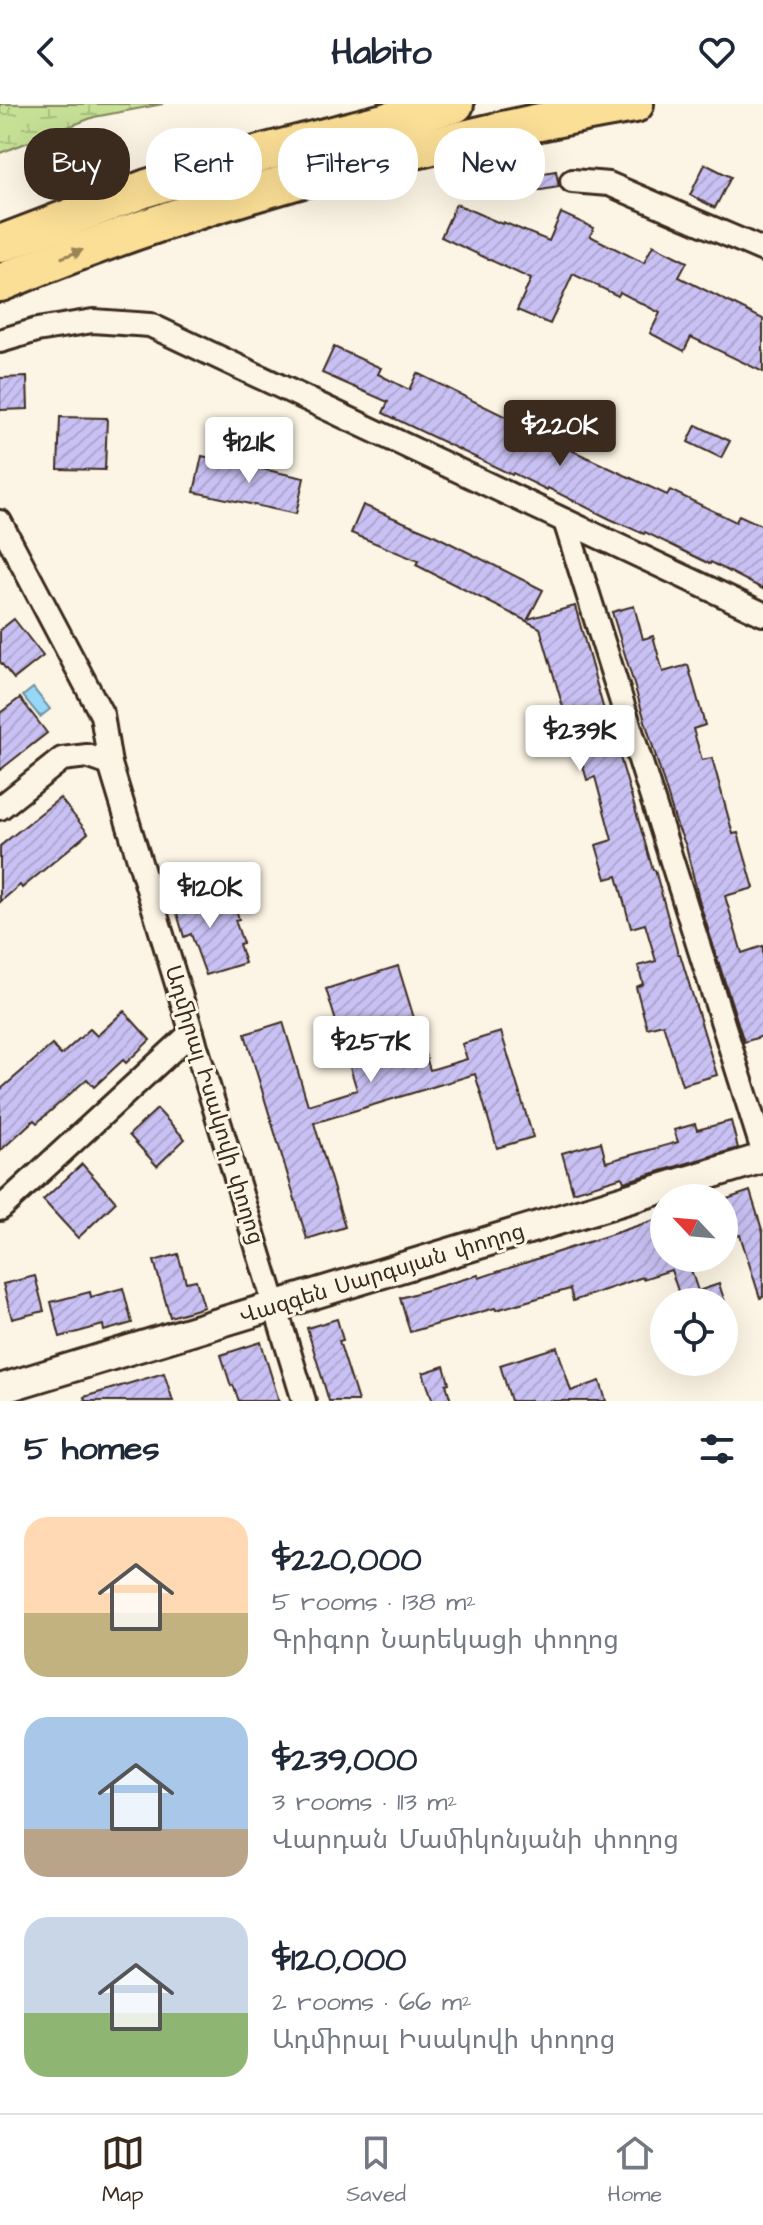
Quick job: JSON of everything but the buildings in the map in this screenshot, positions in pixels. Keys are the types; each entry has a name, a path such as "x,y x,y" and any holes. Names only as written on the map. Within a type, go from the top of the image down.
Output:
{"highway":[{"path":"262,153 455,104"},
{"path":"0,283 162,221 277,185 410,150 635,104"},
{"path":"0,244 146,188"},
{"path":"152,200 162,221"}],"street":[{"path":"572,181 609,184 763,250"},
{"path":"0,341 37,330 93,321 150,325 763,614"},
{"path":"565,521 763,1151"},
{"name":"Ադմիրալ Իսակովի փողոց","path":"0,522 102,715 110,764 304,1401"},
{"path":"0,808 62,759 87,756 110,764"},
{"path":"0,1209 192,1032"},
{"name":"Վազգեն Սարգսյան փողոց","path":"0,1389 763,1158"}],"green space":[{"path":"0,104 163,104 94,117 65,128 24,128 24,144 0,153"}],"water":[{"path":"33,688 50,709 40,717 23,696"}]}
